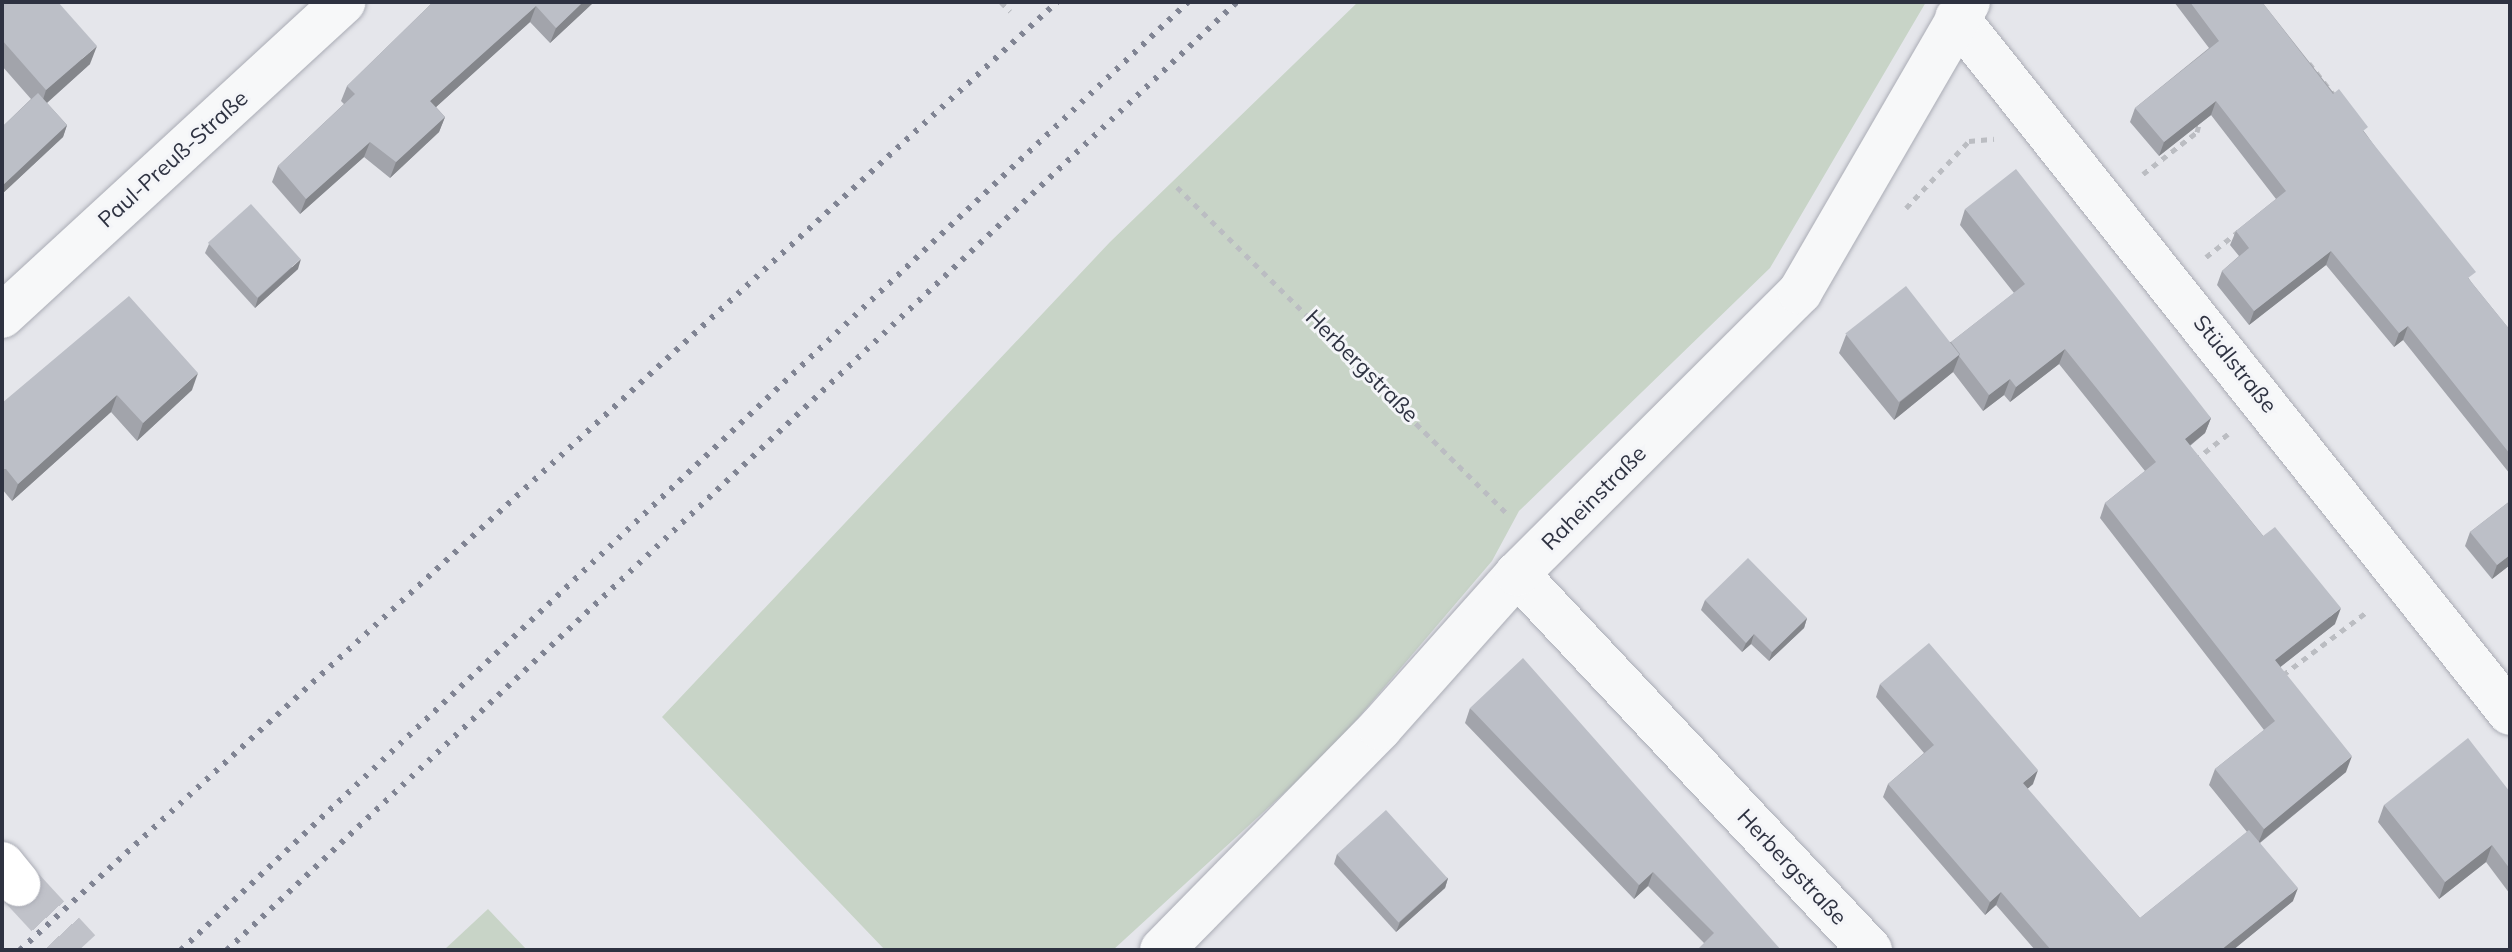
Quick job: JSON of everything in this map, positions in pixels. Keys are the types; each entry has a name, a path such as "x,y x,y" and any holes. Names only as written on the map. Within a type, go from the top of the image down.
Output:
{"street":[{"name":"Paul-Preuß-Straße","path":"2,316 344,2"},
{"name":"Stüdlstraße","path":"1962,10 2106,203 2510,713"},
{"name":"Raheinstraße","path":"1162,950 1380,728 1530,562 1800,292 1962,10"},
{"name":"Herbergstraße","path":"1530,562 1870,950"}],"path":[{"path":"1001,2 1010,11"},
{"path":"2306,59 2344,107"},
{"path":"2106,203 2197,132 2199,104"},
{"path":"1902,213 1969,141 2010,138"},
{"name":"Herbergstraße","path":"1177,187 1384,385 1530,562"},
{"path":"2171,285 2249,223"},
{"path":"2278,670 2285,677 2407,580"},
{"path":"2294,657 2301,664"}],"green space":[{"path":"1358,2 1926,2 1770,268 1519,511 1492,561 1330,751 1113,950 885,950 662,717 1110,242"},
{"path":"488,909 527,950 444,950"}],"building":[{"path":"2,2 58,2 97,46 46,90 2,40"},
{"path":"433,2 583,2 556,28 536,6 430,101 445,117 396,162 370,142 306,199 278,166 355,94 347,86"},
{"path":"2190,2 2262,2 2333,94 2339,89 2368,127 2363,131 2476,272 2468,278 2510,330 2510,454 2408,326 2399,333 2331,251 2254,311 2222,271 2249,248 2236,231 2286,191 2216,101 2164,142 2135,108 2219,41"},
{"path":"38,93 67,125 2,186 2,127"},
{"path":"2016,169 2211,418 2185,439 2263,536 2275,527 2341,608 2275,660 2352,756 2264,829 2215,769 2275,721 2105,503 2156,462 2065,349 2016,387 2010,379 1989,395 1951,342 2025,284 1965,209"},
{"path":"251,204 301,259 257,298 208,243"},
{"path":"1906,286 1960,355 1899,402 1845,333"},
{"path":"129,296 198,373 143,423 117,395 18,484 6,469 2,469 2,403"},
{"path":"2510,501 2510,555 2497,565 2470,532"},
{"path":"1748,558 1807,618 1772,652 1754,634 1746,643 1705,600"},
{"path":"1929,643 2038,770 2023,783 2140,918 2249,830 2298,888 2221,950 2051,950 2001,892 1990,902 1888,784 1934,745 1880,684"},
{"path":"1523,658 1781,950 1697,950 1714,933 1653,872 1639,885 1470,708"},
{"path":"2468,738 2510,792 2510,869 2492,845 2445,882 2384,805"},
{"path":"1386,810 1448,878 1399,923 1337,854"}],"tunnel":[{"path":"18,884 79,950"}],"railway":[{"path":"20,950 1057,2"},
{"path":"181,950 1188,2"},
{"path":"227,950 1237,2"}]}
